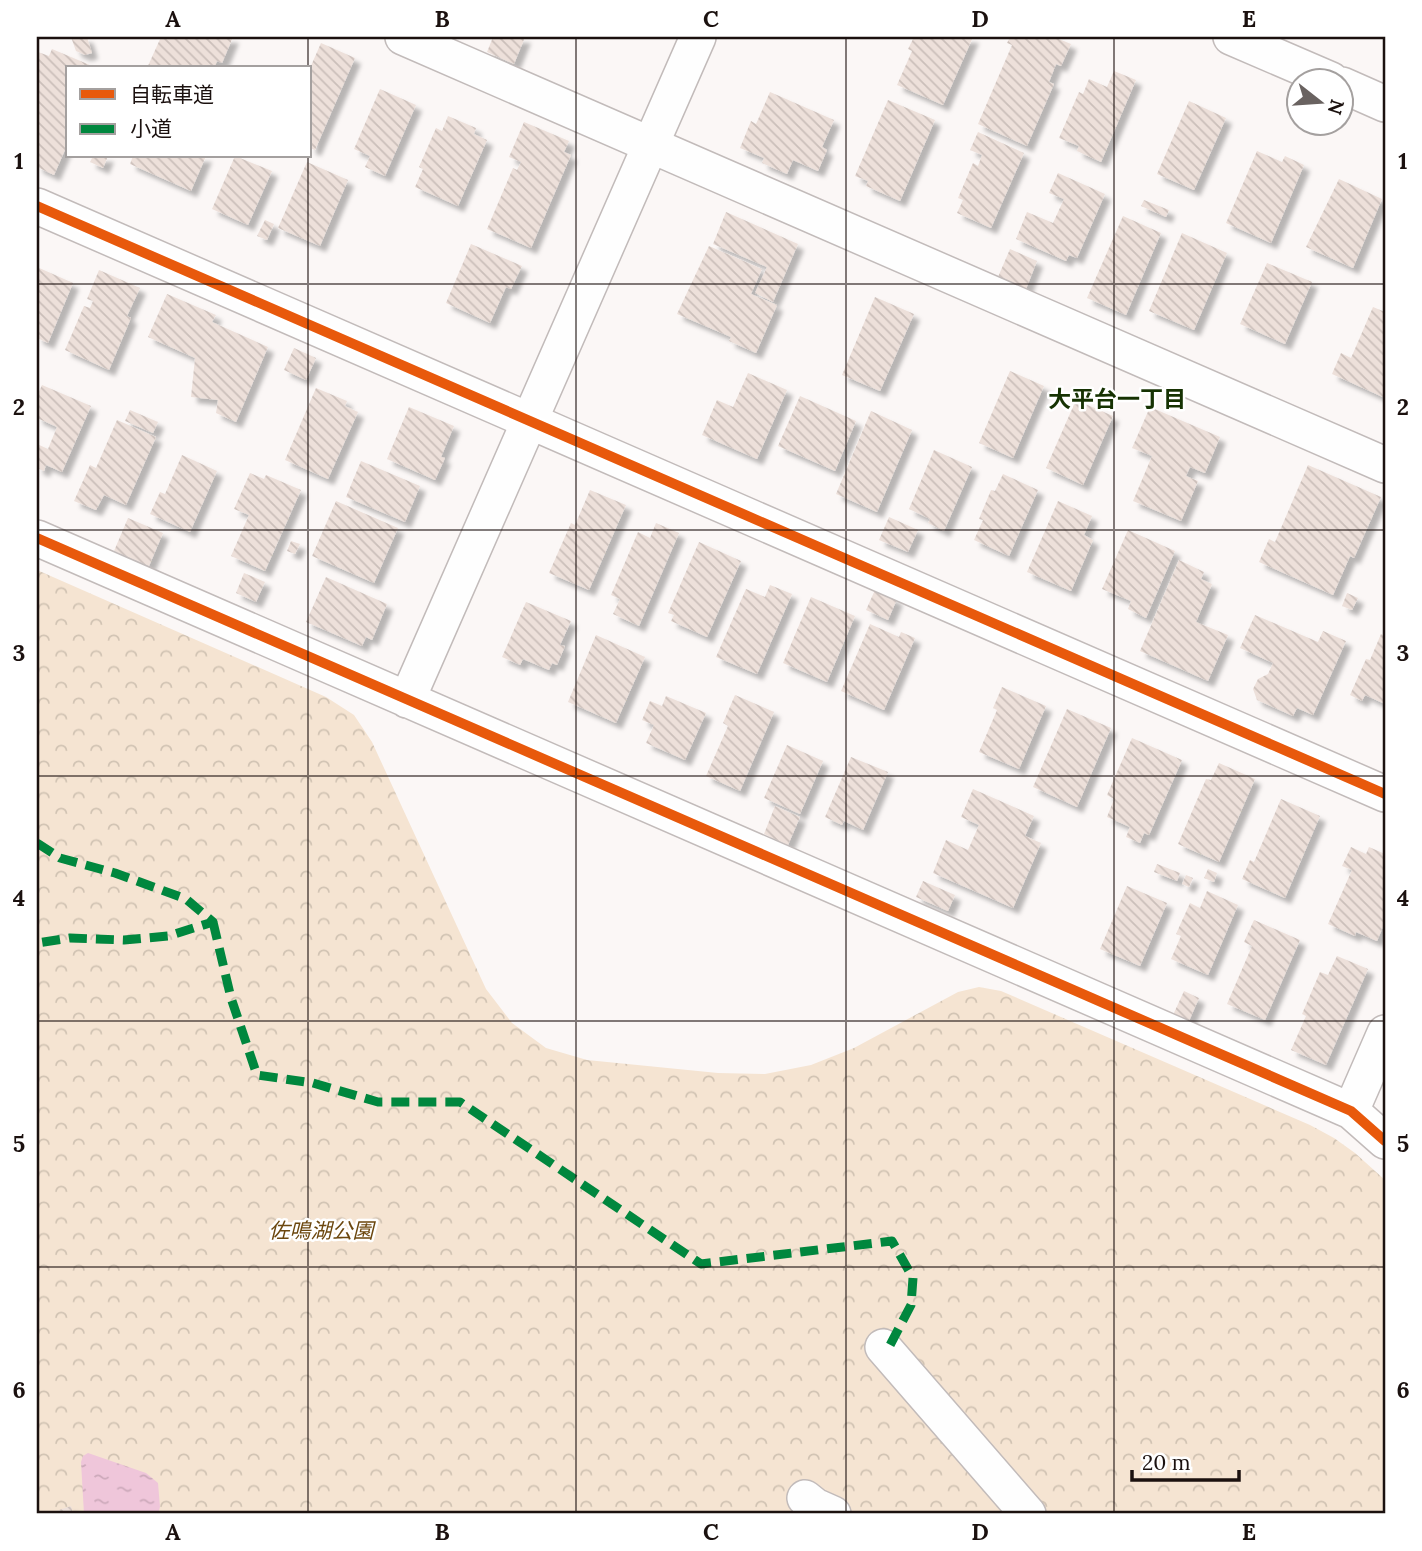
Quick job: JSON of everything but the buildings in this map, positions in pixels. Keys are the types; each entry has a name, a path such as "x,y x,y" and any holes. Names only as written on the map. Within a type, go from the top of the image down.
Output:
{"street":[{"path":"403,37 1385,465"},
{"path":"407,700 698,37"},
{"path":"1231,37 1298,66"},
{"path":"1356,91 1385,104"},
{"path":"37,206 1385,794"},
{"path":"37,538 1351,1111 1385,1141"},
{"path":"1351,1111 1385,1033"},
{"path":"883,1347 1028,1514"}],"green space":[{"name":"佐鳴湖公園","path":"37,570 326,697 354,715 372,742 486,989 512,1023 546,1048 587,1060 718,1073 765,1074 811,1065 854,1048 958,992 979,987 1001,991 1310,1125 1334,1138 1385,1180 1385,1514 37,1514"}],"water":[{"path":"88,1453 146,1473 158,1483 158,1514 84,1514 81,1462 83,1456"}],"marked path":[{"path":"37,843 60,858 115,873 186,899 213,922 168,936 124,940 70,938 37,943"},
{"path":"213,922 231,998 257,1075 313,1083 378,1102 460,1102 701,1264 892,1241 913,1278 911,1305 888,1349"}],"cycle path":[{"path":"37,206 1385,794"},
{"path":"37,538 1351,1111 1385,1141"}],"district":[{"name":"大平台一丁目","path":"1117,399"}]}
